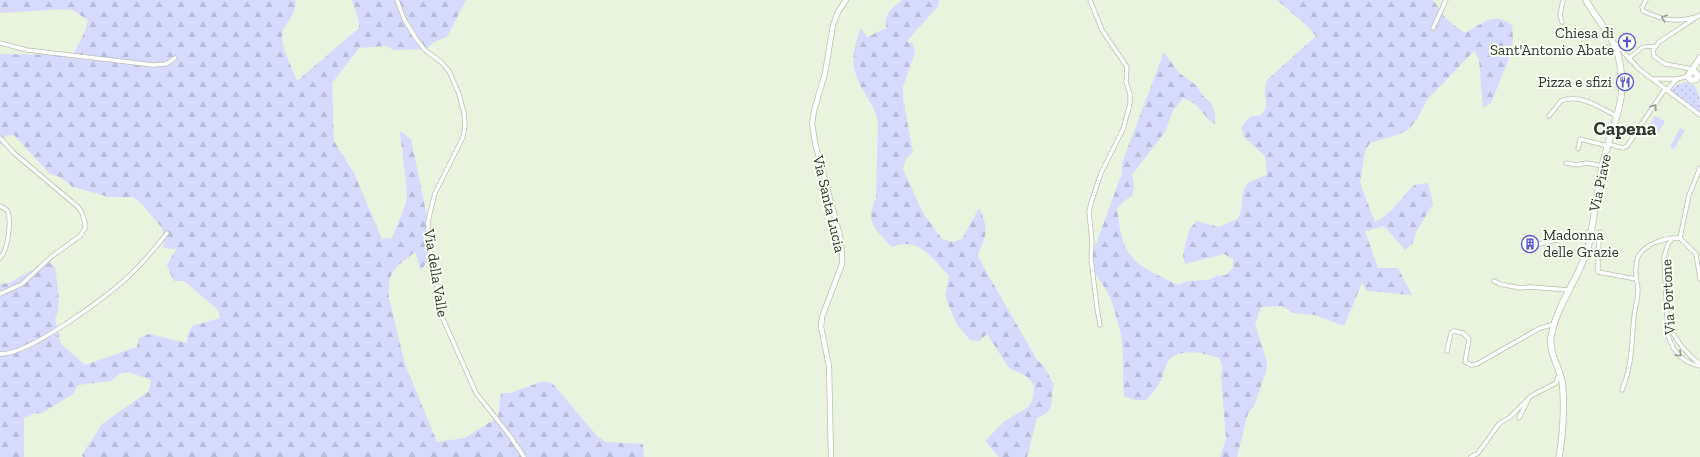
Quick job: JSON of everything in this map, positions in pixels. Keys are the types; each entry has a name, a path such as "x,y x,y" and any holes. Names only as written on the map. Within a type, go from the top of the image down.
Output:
{"main road":[{"name":"Via Piave","path":"1559,457 1562,439 1562,394 1559,370 1551,344 1554,324 1587,250 1602,166 1618,117 1622,92 1620,64 1613,44 1586,0"},
{"path":"1699,59 1690,73 1694,72 1700,85"},
{"path":"1697,77 1699,59"}],"street":[{"name":"Via della Valle","path":"397,0 404,19 417,40 449,71 457,89 464,113 465,126 462,140 438,186 430,207 428,221 428,237 443,319 476,392 510,436 524,457"},
{"name":"Via Santa Lucia","path":"831,457 829,366 821,327 822,317 840,272 842,251 840,236 815,143 812,123 814,110 825,73 833,25 838,12 846,0"},
{"path":"1090,0 1102,30 1127,67 1126,82 1130,94 1130,104 1123,129 1106,161 1089,212 1092,242 1091,258 1100,325"},
{"path":"1433,28 1446,0"},
{"path":"1562,22 1560,15 1563,0"},
{"path":"1646,0 1642,7 1643,11 1664,18 1678,21 1698,16"},
{"path":"1620,64 1629,59 1643,47 1655,46 1698,16"},
{"path":"0,43 27,50 154,64 166,64 175,58"},
{"path":"1613,44 1666,90 1700,115"},
{"path":"1655,46 1654,55 1659,61 1690,73"},
{"path":"1578,149 1579,138 1623,148 1627,146 1666,90 1677,79 1690,73"},
{"path":"1653,79 1677,79"},
{"path":"1661,85 1663,79"},
{"path":"1549,116 1561,101 1576,99 1589,102 1618,117"},
{"path":"0,138 14,153 78,207 83,215 85,226 78,238 51,257 26,281 0,294"},
{"path":"1566,163 1577,164 1587,162 1602,166"},
{"path":"1680,238 1689,196 1700,168"},
{"path":"0,206 7,210 9,217 5,251 0,258"},
{"path":"1539,244 1591,232"},
{"path":"1600,232 1598,272 1636,280"},
{"path":"0,354 15,351 61,328 127,278 149,257 167,233"},
{"path":"1622,390 1632,355 1634,314 1638,293 1636,280 1637,261 1641,253 1652,245 1673,238 1680,238 1696,254 1700,279"},
{"name":"Via Portone","path":"1673,238 1668,244 1664,257 1668,336 1671,345 1679,356 1700,365"},
{"path":"1587,250 1598,253"},
{"path":"1494,281 1500,284 1520,288 1530,287 1569,290"},
{"path":"1667,323 1677,341 1700,365"},
{"path":"1447,351 1452,332 1455,331 1463,333 1469,339 1465,362 1474,365 1494,356 1540,328 1554,324"},
{"path":"1471,457 1478,453 1497,425 1510,416 1531,396 1556,383 1559,370"},
{"path":"1519,418 1531,396"}],"green space":[{"path":"0,0 295,0 295,10 284,28 282,37 286,54 297,81 359,28 359,21 352,0 466,0 447,37 434,42 427,49 394,50 385,46 359,48 332,83 334,141 354,173 382,239 392,238 406,203 407,193 400,131 411,139 434,250 421,271 415,252 397,266 389,281 389,298 405,364 437,442 465,438 498,417 501,393 510,393 544,381 553,384 597,436 606,442 643,444 644,457 83,457 82,455 102,424 149,391 151,380 128,372 119,374 111,381 78,385 73,394 42,413 33,414 24,418 24,457 0,457 0,284 9,283 48,261 55,267 59,299 55,320 61,344 85,365 137,347 139,338 149,334 187,343 188,334 192,326 220,318 218,310 184,281 174,281 167,266 177,249 164,248 162,228 141,203 133,197 109,197 73,187 60,177 50,174 14,135 6,136 0,145 0,54 73,55 86,29 88,20 72,10 63,9 0,13"},
{"path":"902,0 939,0 938,6 907,41 909,43 912,42 915,52 903,87 903,98 913,152 906,159 903,169 923,213 942,239 953,242 962,239 979,208 984,219 986,231 978,257 1037,360 1044,366 1054,385 1050,409 1037,418 1027,457 999,457 985,441 1002,423 1026,409 1030,405 1034,385 1026,376 1009,368 987,334 979,341 970,340 956,323 945,296 949,276 931,256 910,244 902,244 892,247 874,226 872,220 871,214 876,198 878,120 874,109 856,75 854,68 855,45 861,28 867,37 886,28 887,15 894,6"},
{"path":"1277,0 1433,0 1445,17 1465,33 1483,22 1499,19 1512,25 1513,40 1508,61 1491,103 1483,108 1479,59 1474,51 1427,100 1417,119 1409,129 1400,134 1370,143 1365,151 1360,183 1375,222 1386,215 1414,185 1428,183 1433,204 1416,232 1413,243 1405,250 1384,226 1365,231 1378,268 1398,268 1412,295 1367,291 1362,283 1344,326 1315,315 1293,313 1282,306 1261,307 1255,324 1267,362 1266,372 1254,406 1248,413 1237,457 1220,457 1226,439 1221,376 1223,367 1219,358 1193,352 1186,352 1174,356 1169,360 1162,378 1146,400 1135,400 1124,396 1121,334 1111,299 1094,269 1092,255 1122,173 1122,163 1164,52 1178,72 1197,86 1202,95 1211,103 1215,113 1215,124 1209,120 1195,104 1183,98 1173,111 1165,132 1132,175 1134,185 1132,196 1124,201 1117,209 1120,230 1125,247 1130,255 1144,267 1178,285 1187,281 1208,280 1217,276 1226,275 1233,268 1233,259 1224,254 1185,264 1183,256 1190,228 1197,221 1218,227 1238,219 1241,211 1243,191 1249,182 1267,175 1265,156 1245,138 1241,128 1250,117 1261,115 1266,108 1265,89 1267,80 1316,36 1305,24"},
{"path":"1686,82 1691,84 1697,90 1700,112 1671,90 1678,84"},
{"path":"1655,116 1665,121 1656,137 1646,132"},
{"path":"1680,128 1685,130 1674,149 1670,147"}],"place":[{"name":"Chiesa di Sant'Antonio Abate","path":"1627,42"},
{"name":"Pizza e sfizi","path":"1625,82"},
{"name":"Madonna delle Grazie","path":"1530,244"}],"district":[{"name":"Capena","path":"1625,128"}]}
